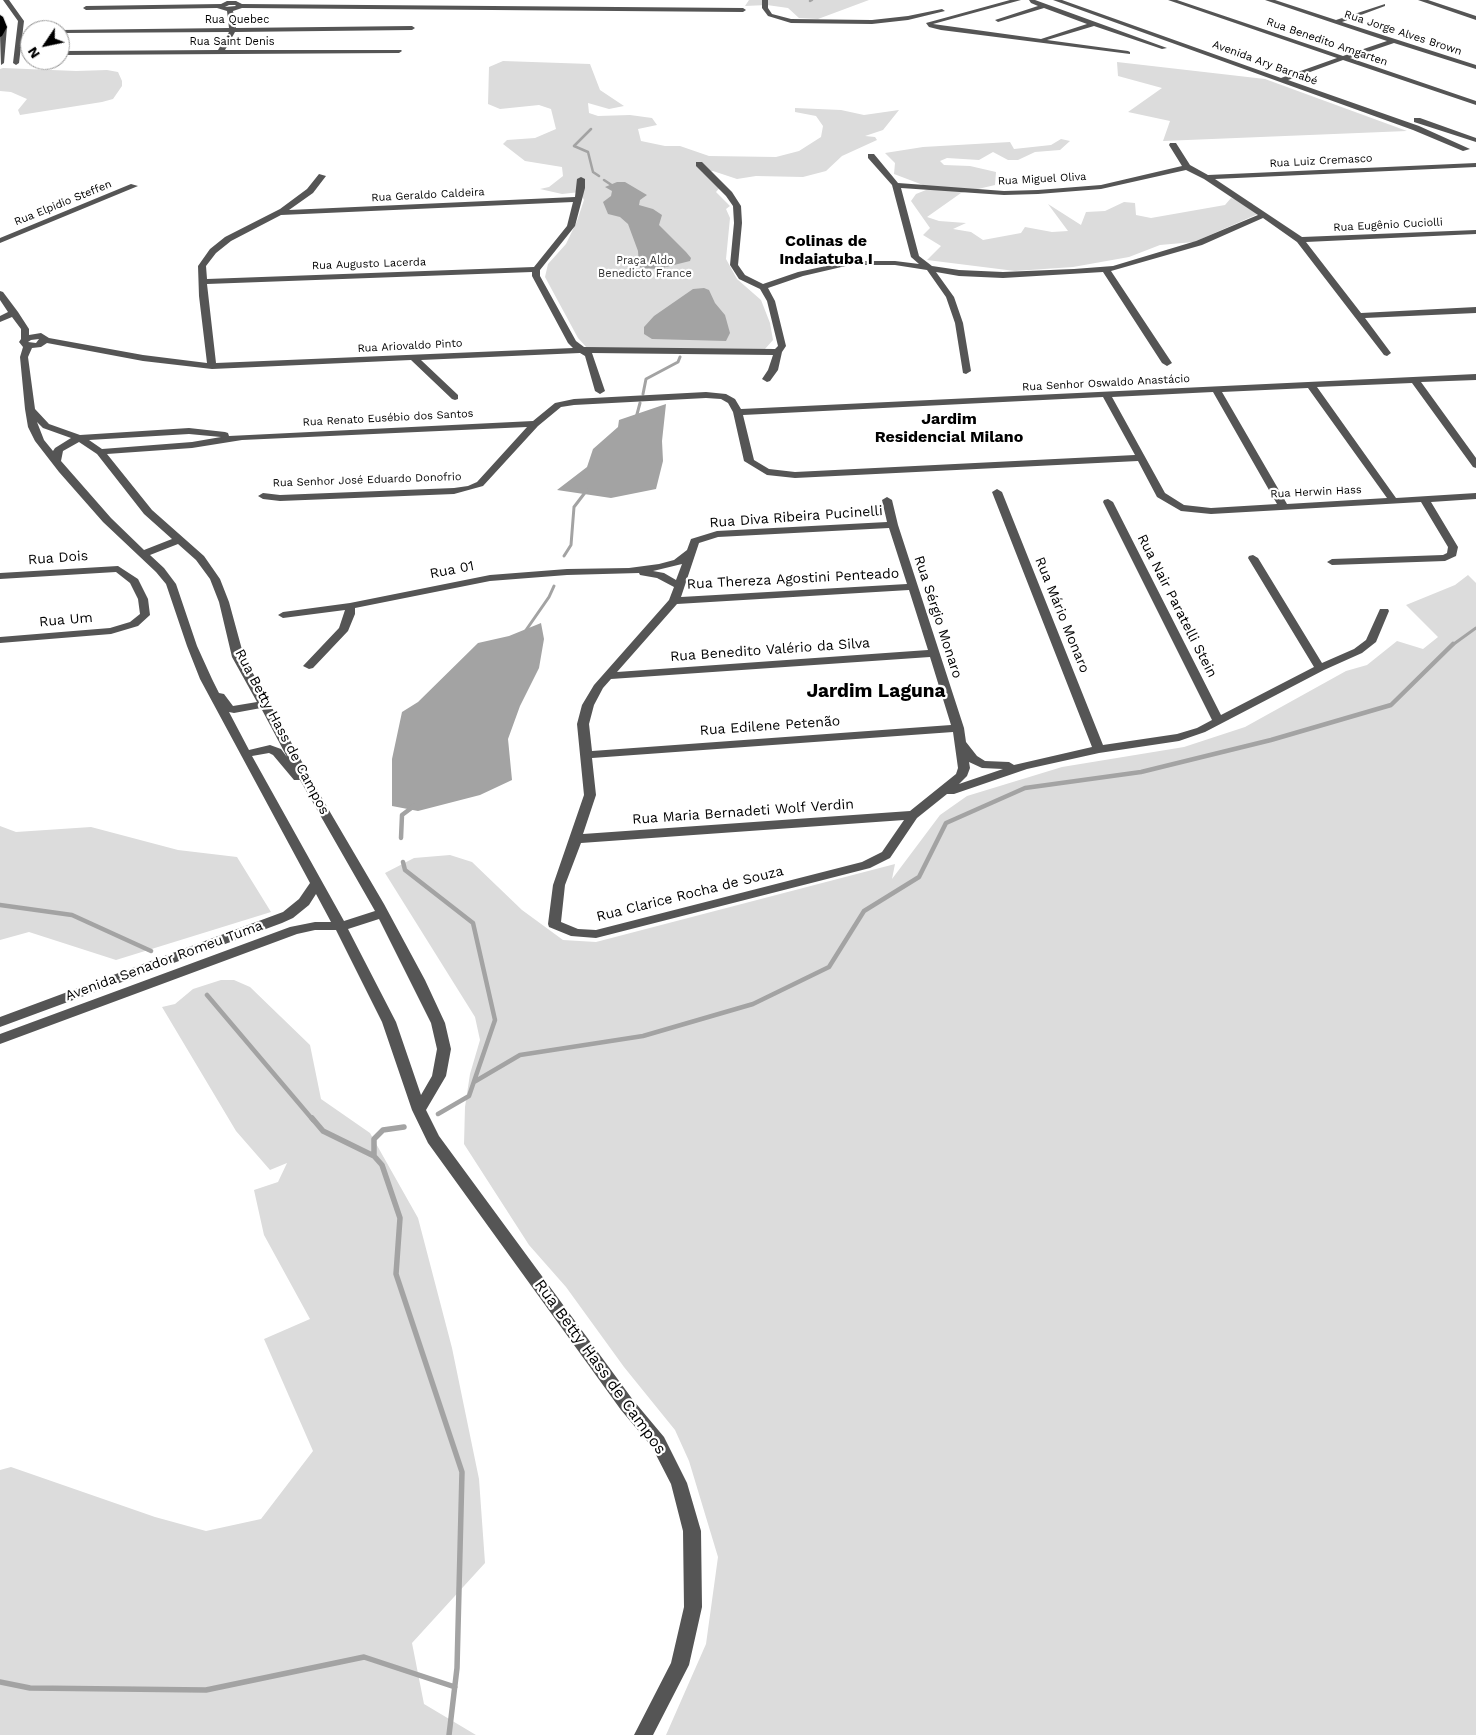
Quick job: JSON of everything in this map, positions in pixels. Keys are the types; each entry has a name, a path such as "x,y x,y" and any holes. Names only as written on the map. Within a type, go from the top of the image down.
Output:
{"main road":[{"path":"0,18 4,27 0,35"}],"street":[{"path":"6,0 21,21 16,63"},
{"path":"108,8 113,0"},
{"path":"169,7 174,0"},
{"path":"585,8 588,0"},
{"path":"765,0 765,8 770,15 778,19 792,21 886,21 953,8"},
{"path":"962,6 988,0"},
{"path":"1018,0 929,23 930,26 942,28 1128,53"},
{"path":"1032,0 1033,2 1164,48"},
{"name":"Avenida Ary Barnabé","path":"1059,0 1416,128 1465,151 1476,160"},
{"name":"Avenida Ary Barnabé","path":"1075,0 1476,140"},
{"name":"Rua Benedito Amgarten","path":"1171,0 1476,103"},
{"name":"Rua Jorge Alves Brown","path":"1268,0 1476,67"},
{"path":"1421,0 1476,18"},
{"path":"86,8 220,6 232,4 240,6 743,10"},
{"path":"220,52 233,30 232,4"},
{"path":"1334,22 1383,5"},
{"path":"998,20 1045,6"},
{"path":"1468,15 1476,12"},
{"path":"1039,41 1094,24"},
{"path":"1,63 4,27"},
{"name":"Rua Quebec","path":"70,31 412,28"},
{"path":"1281,80 1392,41"},
{"path":"3,47 18,46"},
{"name":"Rua Saint Denis","path":"70,53 399,51"},
{"path":"1173,144 1187,167 1207,178 1300,240 1387,353"},
{"path":"1465,151 1476,145"},
{"name":"Rua Luiz Cremasco","path":"1436,167 1465,151"},
{"path":"871,156 896,186 915,257 929,268 950,297 959,323 966,372"},
{"path":"699,164 729,194 736,206 738,223 734,265 742,277 763,287 771,301 782,346 778,352 773,370 767,379"},
{"name":"Rua Luiz Cremasco","path":"1207,178 1476,165"},
{"name":"Rua Miguel Oliva","path":"896,186 1004,193 1038,192 1101,187 1187,167"},
{"path":"212,366 202,282 202,266 213,251 228,239 279,213 310,192 322,176"},
{"path":"581,179 571,226 547,258 536,269 536,276 572,343 589,354 600,391"},
{"name":"Rua Elpidio Steffen","path":"0,241 134,186"},
{"name":"Rua Geraldo Caldeira","path":"279,213 578,199"},
{"path":"763,287 801,274 850,263 896,263 959,273 1004,276 1106,269 1199,243 1264,215"},
{"name":"Rua Eugênio Cuciolli","path":"1300,240 1476,232"},
{"name":"Rua Augusto Lacerda","path":"202,282 536,269"},
{"path":"1106,269 1167,362"},
{"name":"Rua Betty Hass de Campos","path":"0,294 25,329 27,343 24,356 30,410 33,427 40,441 107,520 160,570 171,584 192,646 206,679 245,754 342,926 389,1022 419,1110 433,1139 627,1405 658,1442 679,1483 692,1531 693,1607 680,1665 643,1735"},
{"path":"1359,316 1476,310"},
{"path":"0,319 14,312"},
{"path":"25,329 44,338 38,345 27,343"},
{"name":"Rua Ariovaldo Pinto","path":"44,338 143,358 212,366 582,350 778,352"},
{"path":"414,358 455,397"},
{"name":"Rua Senhor Oswaldo Anastácio","path":"738,412 1476,377"},
{"path":"1415,380 1476,465"},
{"path":"1310,384 1393,500"},
{"path":"1216,389 1284,506"},
{"path":"738,412 749,461 767,472 795,475 1141,458 1106,394"},
{"name":"Rua Senhor José Eduardo Donofrio","path":"263,496 300,497 454,491 470,488 480,484 535,424 558,405 574,402 714,395 729,398 738,412"},
{"name":"Rua Betty Hass de Campos","path":"30,410 46,426 79,438 100,452 148,512 200,558 215,579 224,602 238,657 317,800 383,913 438,1023 444,1049 439,1076 419,1110"},
{"name":"Rua Renato Eusébio dos Santos","path":"100,452 192,445 242,437 535,424"},
{"name":"Rua Renato Eusébio dos Santos","path":"79,438 189,431 242,437"},
{"path":"131,449 134,434"},
{"path":"56,461 58,450 79,438"},
{"name":"Rua Herwin Hass","path":"1141,458 1161,495 1181,508 1211,511 1476,496"},
{"name":"Rua Mário Monaro","path":"997,492 1099,749"},
{"path":"1332,562 1446,558 1452,554 1453,547 1424,499"},
{"name":"Rua Sérgio Monaro","path":"887,500 893,525 962,743"},
{"name":"Rua Nair Paratelli Stein","path":"1108,502 1219,722"},
{"name":"Rua Diva Ribeira Pucinelli","path":"700,538 717,534 893,525"},
{"name":"Rua Clarice Rocha de Souza","path":"700,538 694,543 674,601 598,687 588,705 583,724 590,795 559,885 554,924 576,933 596,934 866,865 886,855 913,815 961,776 964,768 962,743"},
{"path":"142,554 180,540"},
{"name":"Rua 01","path":"283,615 350,606 490,578 567,572 629,571 669,565 678,562 691,552"},
{"path":"1253,558 1320,668"},
{"name":"Rua Dois","path":"0,576 118,569 134,581 143,599 145,615 134,624"},
{"name":"Rua 01","path":"629,571 660,575 680,586"},
{"name":"Rua Thereza Agostini Penteado","path":"674,601 914,587"},
{"path":"309,666 344,629 350,614 350,606"},
{"name":"Rua Clarice Rocha de Souza","path":"934,798 958,787 1024,766 1099,749 1179,737 1201,730 1320,668 1358,651 1371,642 1384,611"},
{"name":"Rua Um","path":"0,640 111,631 134,624"},
{"name":"Rua Benedito Valério da Silva","path":"609,676 934,653"},
{"path":"206,679 229,709 234,710 264,704"},
{"name":"Rua Edilene Petenão","path":"585,755 958,728"},
{"name":"Rua Clarice Rocha de Souza","path":"962,743 974,759 982,764 1024,766"},
{"path":"245,754 270,749 277,752 317,800"},
{"name":"Rua Maria Bernadeti Wolf Verdin","path":"574,839 913,815"},
{"name":"Avenida Senador Romeu Tuma","path":"0,1022 278,920 288,915 304,902 317,882"},
{"name":"Avenida Senador Romeu Tuma","path":"0,1039 294,930 315,926 342,926 383,913"}],"green space":[{"path":"749,0 869,0 818,19 799,18 788,8 767,5 745,6"},
{"name":"Praça Aldo Benedicto France","path":"503,61 590,64 600,90 624,106 609,109 588,103 589,113 598,116 630,115 652,118 657,125 638,129 641,141 665,146 680,146 709,156 776,157 799,151 821,137 823,126 816,116 795,112 795,108 841,110 864,115 899,110 883,130 865,136 875,137 877,140 842,156 826,171 803,177 756,176 737,179 713,171 702,172 722,185 716,192 730,206 726,209 730,218 726,259 737,279 761,300 770,323 773,340 765,349 588,349 578,338 545,277 548,264 566,244 584,200 580,192 562,194 540,189 549,187 563,176 562,167 525,161 503,144 507,140 535,138 556,129 551,109 539,105 500,109 488,104 489,67"},
{"path":"1117,62 1265,79 1407,131 1163,141 1170,121 1128,112 1162,88 1118,76"},
{"path":"0,69 107,70 118,72 122,86 113,99 20,115 18,110 27,99 11,92 0,91"},
{"path":"1061,139 1070,141 1060,150 1035,152 1018,160 1008,160 993,152 979,160 947,158 940,161 944,165 970,166 996,172 995,185 961,193 927,217 939,221 966,223 953,229 971,232 983,240 1021,233 1025,227 1052,232 1068,231 1048,204 1081,225 1086,212 1105,211 1124,202 1135,203 1136,215 1151,218 1225,205 1231,198 1252,203 1258,214 1194,242 1160,245 1129,257 1073,267 1015,271 927,260 941,246 923,235 930,228 911,201 916,194 931,188 894,174 895,163 885,153 923,147 1010,142 1014,149 1051,145"},
{"path":"1468,575 1476,583 1476,1735 666,1735 706,1644 718,1557 689,1461 675,1430 624,1367 566,1287 529,1245 464,1144 465,1107 470,1074 480,1040 475,1017 385,873 414,858 450,855 472,862 522,910 563,940 596,942 895,864 892,879 940,815 967,796 1062,767 1184,747 1245,727 1346,671 1367,665 1397,641 1423,649 1438,637 1406,605 1455,585"},
{"path":"0,826 16,832 91,827 178,850 237,857 271,912 116,960 29,932 0,940"},
{"path":"221,980 234,980 250,987 310,1045 321,1099 370,1133 418,1218 452,1348 479,1479 485,1563 412,1643 424,1704 476,1735 0,1735 0,1470 11,1467 155,1517 206,1531 261,1519 313,1451 264,1339 310,1319 264,1235 254,1190 278,1182 287,1163 270,1170 236,1131 162,1007 175,1004 193,989"}],"shaded area":[{"path":"617,182 625,182 647,195 640,200 639,205 653,209 662,215 659,225 686,252 691,258 690,261 658,269 641,268 639,266 638,251 628,224 620,217 608,214 603,202 611,196 612,191 605,187"},
{"path":"704,288 709,290 715,303 725,315 730,333 726,341 652,339 644,334 644,327 654,316 693,289"},
{"path":"666,404 662,441 663,461 656,489 611,498 557,490 587,467 593,449 618,427 619,420"},
{"path":"541,623 544,639 539,668 520,706 508,739 512,780 480,795 418,811 392,806 392,759 402,712 418,702 478,643 509,636"}],"waterway":[{"path":"591,129 574,146 588,152 593,172 599,176"},
{"path":"604,180 613,186"},
{"path":"643,394 646,379 678,362 680,357"},
{"path":"636,418 640,403"},
{"path":"564,556 571,545 574,507 587,490"},
{"path":"524,633 549,597 554,586"},
{"path":"1451,646 1476,628"},
{"path":"474,1082 520,1055 643,1036 753,1004 829,967 864,911 919,877 946,823 1025,788 1141,772 1271,740 1391,705 1453,644"},
{"path":"401,838 402,815 414,806"},
{"path":"403,862 405,870 473,923 495,1020 469,1096 438,1114"},
{"path":"0,905 72,915 151,951"},
{"path":"207,995 313,1120"},
{"path":"312,1118 323,1131 374,1156"},
{"path":"374,1156 374,1139 383,1130 404,1127"},
{"path":"374,1156 382,1165 400,1218 396,1274 462,1472 457,1668 455,1687"},
{"path":"0,1682 30,1688 206,1690 364,1657 455,1687"},
{"path":"449,1735 455,1687"}],"district":[{"name":"Colinas de Indaiatuba I","path":"826,250"},
{"name":"Jardim Residencial Milano","path":"949,428"},
{"name":"Jardim Laguna","path":"876,691"}]}
